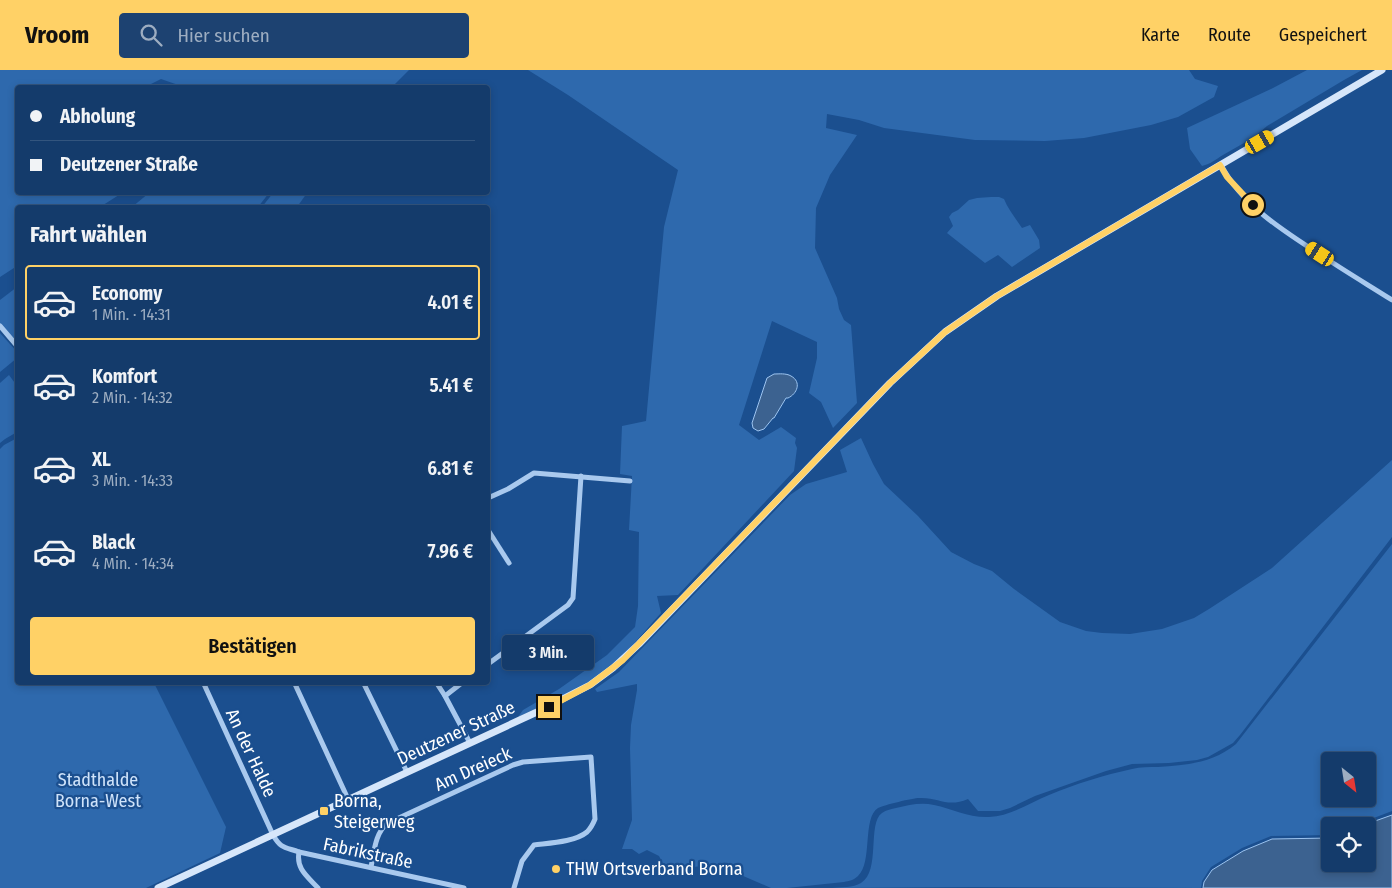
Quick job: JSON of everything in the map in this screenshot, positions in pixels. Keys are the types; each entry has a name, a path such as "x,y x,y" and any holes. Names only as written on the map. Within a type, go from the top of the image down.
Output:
{"main road":[{"name":"Deutzener Straße","path":"158,888 575,694 596,681 623,660 890,383 945,332 997,296 1382,70"}],"street":[{"path":"1220,165 1238,190 1276,225 1392,300"},
{"path":"0,326 15,344"},
{"path":"490,497 508,489 534,473 630,481"},
{"path":"490,662 568,604 573,598 581,476"},
{"path":"490,533 509,563"},
{"name":"An der Halde","path":"204,685 273,835"},
{"path":"295,685 348,799"},
{"path":"364,685 407,772"},
{"path":"438,685 470,743"},
{"path":"445,696 459,685"},
{"name":"Am Dreieck","path":"371,868 380,831 388,823 518,763 591,757 595,819 591,828 585,834 572,839 534,845 522,862 514,888"},
{"name":"Fabrikstraße","path":"273,835 281,846 299,852 464,888"},
{"path":"299,852 298,862 300,868 318,888"}],"green space":[{"path":"0,70 409,70 394,85 178,85 161,79 149,85 15,85 15,195 119,195 103,205 15,205 15,267 0,277"},
{"path":"528,70 1189,70 1195,79 1218,86 1214,97 1178,117 1151,125 1084,138 1045,141 975,140 884,128 859,120 827,114 826,128 857,135 830,175 816,208 815,248 837,298 844,320 851,325 857,403 833,428 821,402 809,393 817,358 817,342 772,321 739,425 759,440 781,427 796,438 797,448 794,471 678,595 657,596 661,613 615,663 598,677 579,688 518,717 523,710 559,689 607,655 635,627 638,606 639,532 629,530 632,476 620,474 622,426 646,421 664,227 678,170"},
{"path":"1307,70 1362,70 1267,126 1257,135 1211,163 1202,166 1190,149 1187,128"},
{"path":"147,195 267,195 260,205 134,205"},
{"path":"272,195 306,195 298,205 264,205"},
{"path":"999,197 1004,199 1022,228 1030,225 1039,240 1040,248 1012,267 998,255 985,263 947,233 953,226 949,217 969,200"},
{"path":"15,289 15,342 0,324 0,300"},
{"path":"0,333 15,350 15,360 0,372"},
{"path":"9,375 15,383 15,433 0,443 0,383"},
{"path":"861,438 884,484 918,516 951,552 992,571 1060,622 1086,631 1130,634 1162,629 1194,618 1272,568 1392,460 1392,537 1240,735 1233,743 1208,757 1169,763 1132,764 1035,796 1000,811 978,811 968,799 961,802 949,802 919,798 878,808 873,813 870,821 863,869 858,876 844,882 771,888 734,872 725,864 693,867 687,872 672,871 665,868 659,856 647,850 639,854 632,849 622,849 632,820 630,748 631,725 637,684 597,692 595,689 619,672 790,495 806,484 847,472 840,450"},
{"name":"Stadthalde Borna-West","path":"15,439 15,685 155,685 226,827 220,853 146,888 0,888 0,449"},
{"path":"1392,544 1392,811 1376,817 1321,817 1321,835 1271,836 1242,848 1211,867 1202,881 1201,888 832,888 854,886 861,883 867,877 871,868 875,826 878,818 887,810 910,805 929,804 975,816 997,816 1012,812 1059,791 1090,780 1135,768 1199,762 1236,744"}],"shaded area":[{"path":"774,374 791,376 796,381 797,388 794,394 786,398 774,418 764,429 758,431 753,428 752,423 767,378"},
{"path":"1392,815 1392,888 1203,888 1204,882 1212,870 1243,851 1272,839 1321,838 1321,872 1376,872 1376,821"}],"place":[{"name":"Borna, Steigerweg","path":"324,811"},
{"name":"THW Ortsverband Borna","path":"556,869"}],"route":[{"path":"549,707 590,685 623,660 890,383 945,332 997,296 1220,165 1227,177 1253,205"}]}
